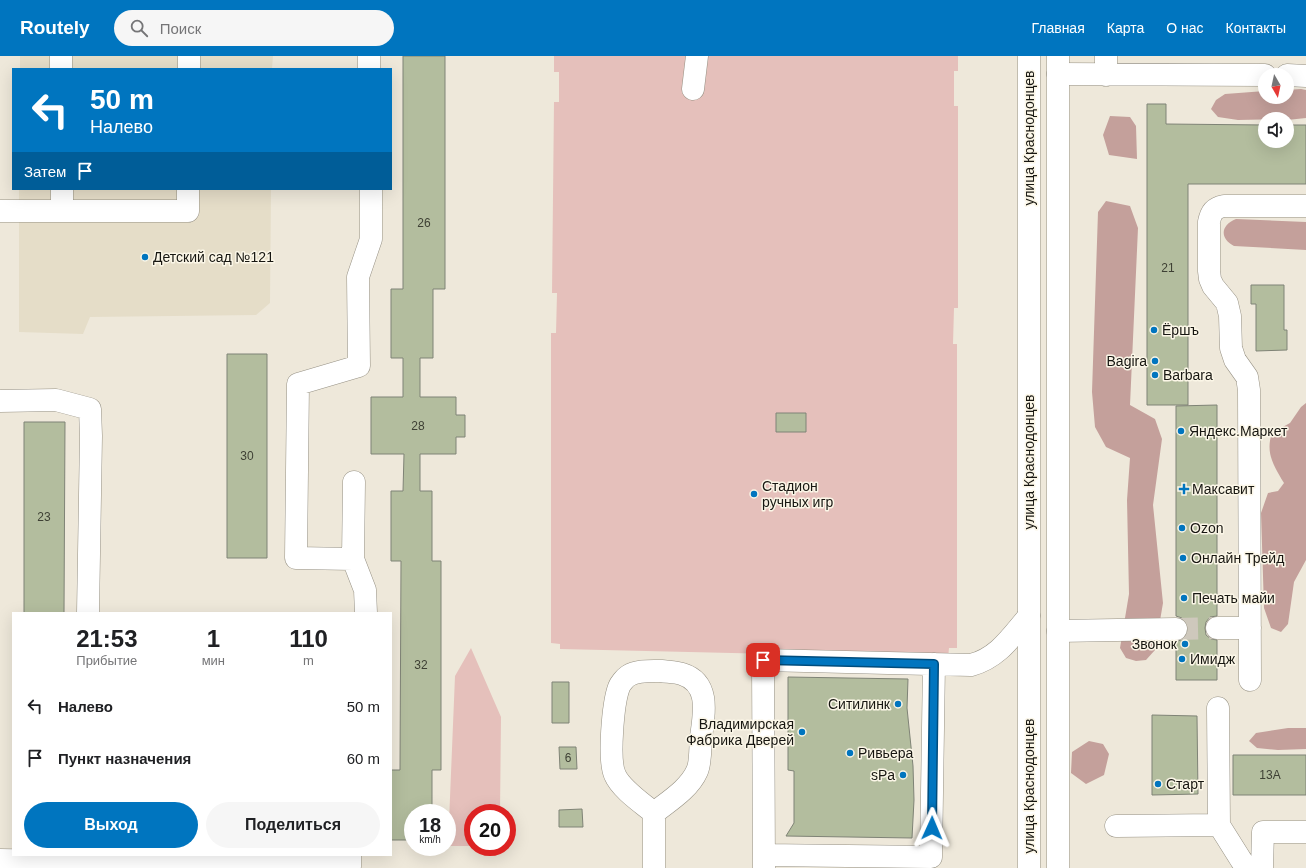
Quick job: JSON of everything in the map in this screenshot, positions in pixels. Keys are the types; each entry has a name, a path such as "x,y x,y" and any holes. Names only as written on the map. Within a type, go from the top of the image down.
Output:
{"main road":[{"path":"61,56 61,68"},
{"path":"189,56 189,68"},
{"path":"369,56 369,68"},
{"path":"693,89 697,56"},
{"name":"улица Краснодонцев","path":"1028,868 1029,56"},
{"path":"1058,65 1106,65 1258,75"},
{"name":"улица Краснодонцев","path":"1058,65 1058,868"},
{"path":"1294,76 1306,76"},
{"path":"62,190 62,211"},
{"path":"0,211 188,211 188,190"},
{"path":"352,559 296,558 298,384 359,366 358,277 371,239 370,190"},
{"path":"1250,680 1249,390 1247,377 1235,360 1231,348 1230,316 1227,303 1213,286 1210,279 1209,222 1210,215 1213,211 1218,207 1224,206 1306,206"},
{"path":"0,401 56,400 90,409 92,436 88,612"},
{"path":"354,482 352,559 365,590 366,612"},
{"path":"934,664 931,857 764,861 763,660 934,664 971,665 982,662 996,654 1029,616"},
{"path":"1217,628 1250,628"},
{"path":"1058,631 1176,629"},
{"path":"654,813 681,791 691,781 698,770 705,706 702,692 694,680 682,674 661,671 642,672 628,676 619,686 613,717 611,765 615,776 622,786 654,813 654,868"},
{"path":"1218,708 1219,825 1247,868"},
{"path":"1116,826 1219,825"},
{"path":"1262,868 1263,832 1306,832"},
{"path":"0,860 101,858 207,866 350,866 350,856"}],"shaded area":[{"path":"20,56 273,56 272,68 20,68"},
{"name":"Стадион ручных игр","path":"554,56 958,56 958,71 954,71 954,106 958,106 958,308 954,308 953,344 957,344 957,648 949,648 948,658 560,649 560,644 551,643 551,333 556,333 557,293 552,293 554,102 559,102 559,72 554,72"},
{"path":"1294,90 1306,90 1306,118 1294,119 1294,112 1258,112 1258,120 1238,120 1218,117 1211,109 1216,100 1225,94 1258,92 1258,104 1294,104"},
{"path":"1110,116 1130,117 1136,126 1137,159 1109,155 1103,135"},
{"name":"Детский сад №121","path":"19,190 271,190 270,303 256,315 90,317 83,334 19,332"},
{"path":"1106,201 1130,206 1138,228 1130,405 1155,419 1162,439 1153,505 1163,603 1155,650 1146,660 1136,661 1126,658 1120,648 1129,594 1127,500 1130,458 1106,447 1095,427 1092,392 1098,212"},
{"path":"1236,219 1306,222 1306,250 1234,246 1226,239 1224,232 1227,225"},
{"path":"1306,403 1306,560 1294,582 1288,624 1281,632 1271,628 1264,608 1261,513 1268,493 1278,491 1284,483 1274,465 1270,453 1270,440 1272,433 1290,423 1301,407"},
{"path":"471,648 501,717 500,804 464,804 464,846 456,846 456,804 450,804 455,676"},
{"path":"1288,728 1306,728 1306,749 1278,750 1257,748 1249,741 1256,733"},
{"path":"1089,741 1103,744 1109,754 1104,775 1086,784 1071,773 1072,752"}],"building":[{"path":"403,56 445,56 445,289 433,289 433,358 420,358 420,397 456,397 456,415 465,415 465,437 456,437 456,454 420,454 420,491 432,491 432,561 441,561 441,770 432,770 432,804 404,804 404,840 392,840 392,770 400,770 401,561 391,561 391,491 403,491 404,454 371,454 371,397 403,397 403,358 391,358 391,289 403,289"},
{"path":"1147,104 1166,104 1166,124 1258,125 1258,148 1294,148 1294,125 1306,125 1306,184 1188,184 1188,405 1147,405"},
{"path":"1251,285 1284,285 1284,330 1287,330 1287,350 1256,351 1256,304 1251,304"},
{"path":"227,354 267,354 267,558 227,558"},
{"path":"1217,405 1217,616 1210,617 1206,622 1205,628 1206,635 1211,639 1217,640 1217,680 1176,680 1176,642 1183,639 1187,635 1188,629 1186,622 1182,618 1176,616 1176,406"},
{"path":"776,413 806,413 806,432 776,432"},
{"path":"24,422 65,422 64,612 24,612"},
{"name":"Ривьера","path":"788,677 908,679 907,708 913,766 914,800 912,838 786,836 794,823 794,771 788,770"},
{"path":"552,682 569,682 569,723 552,723"},
{"path":"1152,715 1197,716 1198,794 1152,795"},
{"path":"559,747 576,747 577,769 560,769"},
{"path":"1233,755 1306,755 1306,795 1233,795"},
{"path":"582,809 583,827 559,827 559,810"}],"tunnel":[{"path":"1176,629 1217,628"}],"place":[{"name":"Детский сад №121","path":"145,257"},
{"name":"Ёршъ","path":"1154,330"},
{"name":"Bagira","path":"1155,361"},
{"name":"Barbara","path":"1155,375"},
{"name":"Яндекс.Маркет","path":"1181,431"},
{"name":"Максавит","path":"1184,489"},
{"name":"Стадион ручных игр","path":"754,494"},
{"name":"Ozon","path":"1182,528"},
{"name":"Онлайн Трейд","path":"1183,558"},
{"name":"Печать майи","path":"1184,598"},
{"name":"Звонок","path":"1185,644"},
{"name":"Имидж","path":"1182,659"},
{"name":"Ситилинк","path":"898,704"},
{"name":"Владимирская Фабрика Дверей","path":"802,732"},
{"name":"Ривьера","path":"850,753"},
{"name":"sPa","path":"903,775"},
{"name":"Старт","path":"1158,784"}],"route":[{"path":"763,660 934,664 932,828"}]}
